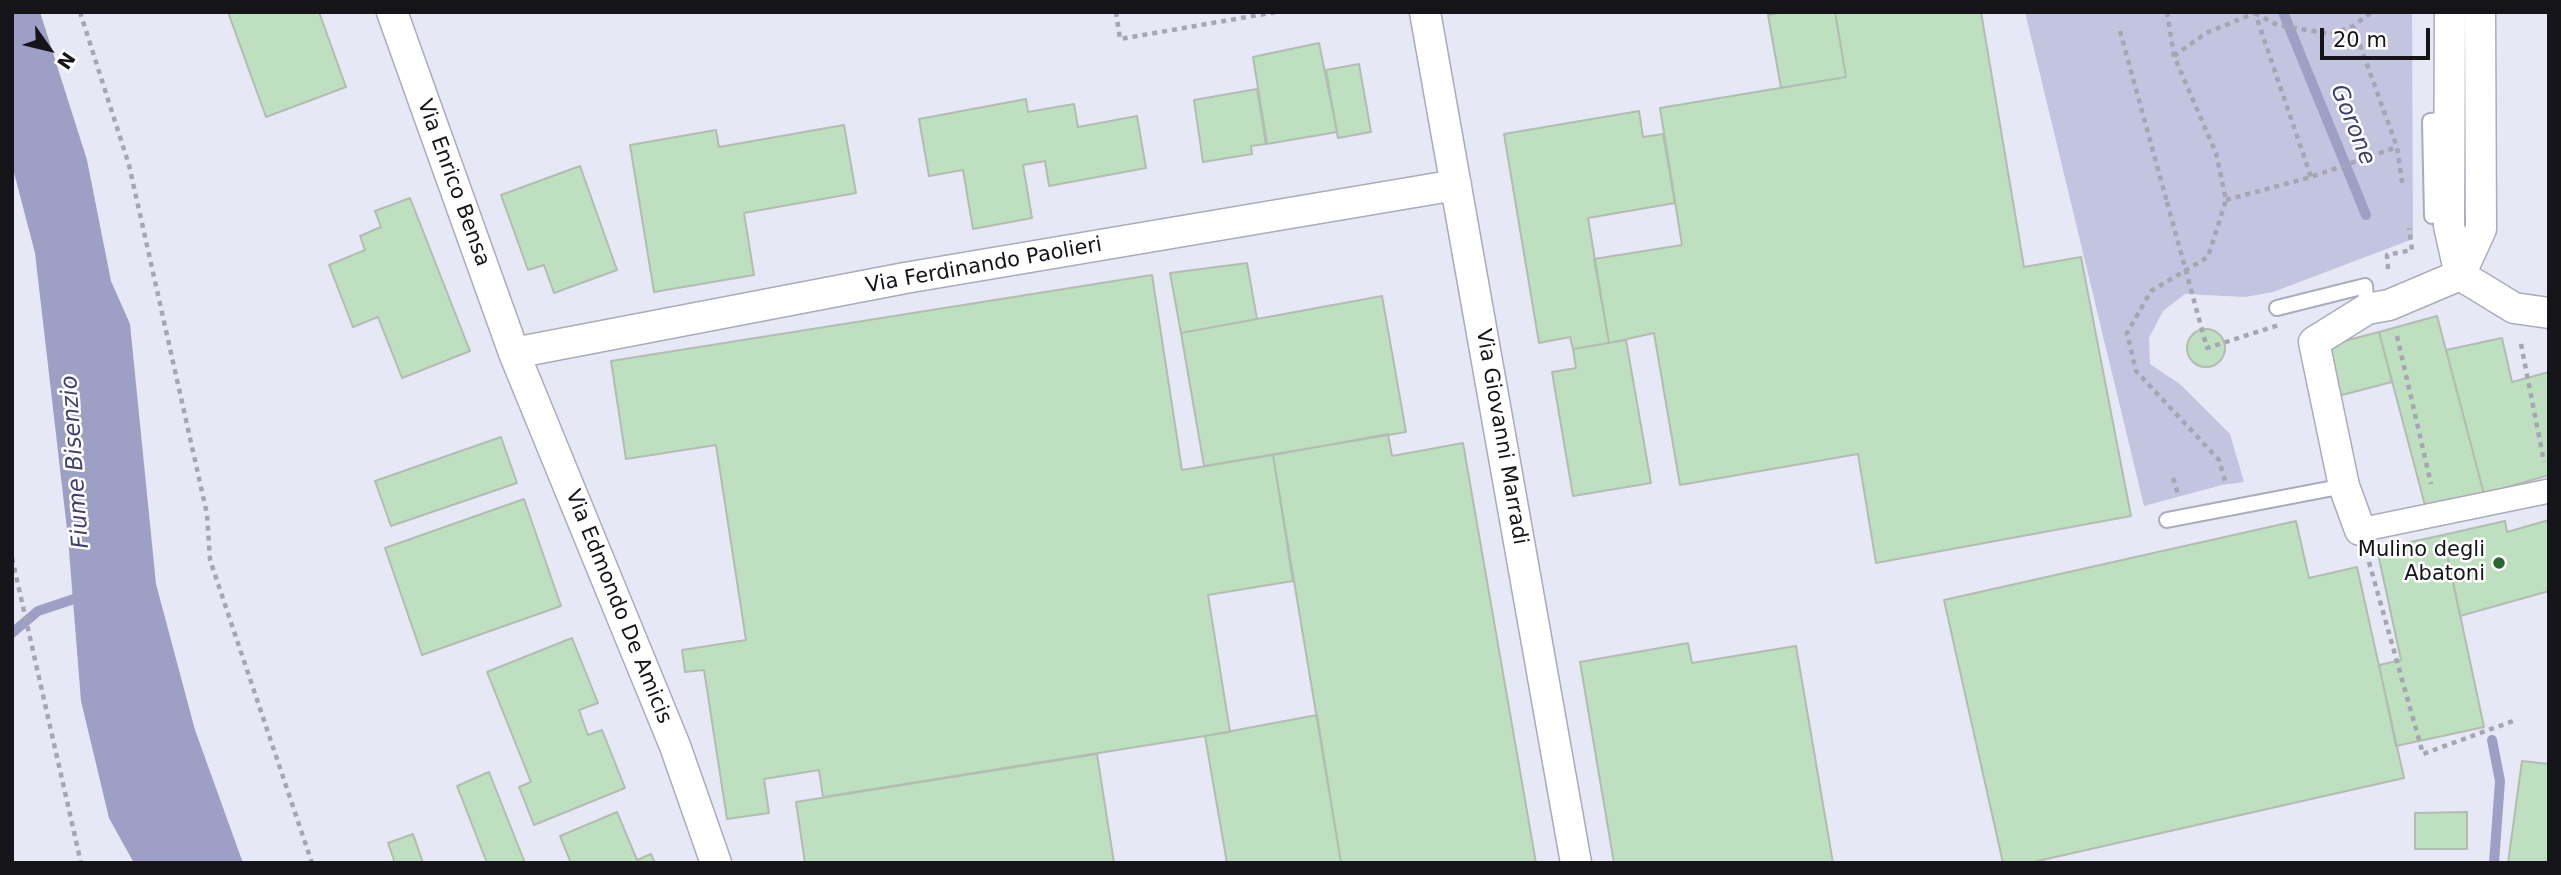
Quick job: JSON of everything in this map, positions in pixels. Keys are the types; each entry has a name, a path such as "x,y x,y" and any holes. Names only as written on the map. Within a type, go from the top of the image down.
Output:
{"street":[{"name":"Via Enrico Bensa","path":"393,12 514,353"},
{"name":"Via Giovanni Marradi","path":"1424,12 1576,863"},
{"path":"2450,12 2449,226 2460,275 2514,308 2549,313"},
{"path":"2480,12 2481,229 2460,275 2389,305 2367,309 2314,342 2344,486 2360,530 2547,481"},
{"name":"Via Ferdinando Paolieri","path":"514,353 905,278 1456,185"},
{"name":"Via Edmondo De Amicis","path":"514,353 675,746 716,863"}],"lane":[{"path":"2432,216 2430,121 2451,120"},
{"path":"2277,307 2365,286 2367,309"},
{"path":"2167,520 2344,486"}],"path":[{"path":"80,12 128,165 207,514 210,560 312,863"},
{"path":"1115,12 1121,39 1276,12"},
{"path":"2167,12 2174,56 2216,153 2226,200 2207,257 2151,291 2127,333 2136,371 2219,460 2233,507"},
{"path":"2255,13 2277,25 2331,34 2353,26 2372,12"},
{"path":"2174,56 2206,33 2255,13"},
{"path":"2255,13 2311,177"},
{"path":"2226,200 2311,177 2397,147 2353,26"},
{"path":"2120,31 2207,348 2279,325"},
{"path":"2514,308 2547,481"},
{"path":"2173,478 2179,498"},
{"path":"2360,530 2423,754 2514,721"},
{"path":"12,558 81,863"}],"shaded area":[{"path":"2025,12 2412,12 2413,239 2273,292 2245,297 2185,294 2163,311 2149,338 2150,364 2181,385 2230,434 2244,482 2222,485 2144,506"}],"water":[{"name":"Fiume Bisenzio","path":"12,12 40,12 87,160 111,281 130,324 156,584 195,730 243,863 134,863 109,818 81,701 68,538 35,253 12,165"}],"building":[{"path":"228,12 319,12 346,87 266,117"},
{"path":"1784,12 1835,12 1846,77 1781,88 1768,15"},
{"path":"1835,12 1981,12 2024,267 2081,257 2131,516 1876,563 1858,454 1680,485 1654,333 1609,343 1594,259 1682,245 1660,108 1846,77"},
{"path":"1319,43 1337,132 1267,144 1253,57"},
{"path":"1359,64 1371,132 1338,138 1326,70"},
{"path":"1257,89 1266,144 1251,146 1252,154 1203,162 1194,100"},
{"path":"1026,99 1028,112 1074,104 1078,127 1137,116 1146,168 1049,186 1045,161 1023,165 1032,218 973,229 963,170 929,176 919,119"},
{"path":"1639,111 1643,137 1663,134 1675,203 1588,218 1609,343 1573,349 1570,337 1539,343 1504,134"},
{"path":"844,125 856,193 744,213 754,275 654,292 630,145 716,130 719,147"},
{"path":"580,166 617,270 554,293 544,265 528,270 501,195"},
{"path":"410,198 470,351 402,378 378,317 353,327 329,265 365,250 360,236 381,227 375,211"},
{"path":"1247,263 1257,319 1181,333 1170,273"},
{"path":"1152,275 1182,470 1273,455 1293,581 1208,595 1230,732 823,797 819,770 764,779 769,813 727,819 704,670 685,672 682,650 746,640 716,445 626,459 611,361"},
{"path":"1382,296 1406,432 1204,466 1181,333"},
{"path":"2437,316 2484,494 2426,509 2379,332"},
{"path":"2206,329 2219,335 2225,348 2219,361 2206,367 2193,361 2187,348 2193,335"},
{"path":"2379,332 2392,382 2338,396 2325,346"},
{"path":"2502,338 2512,382 2549,372 2549,475 2484,494 2446,350"},
{"path":"1626,340 1651,483 1573,496 1552,372 1576,368 1573,349"},
{"path":"1388,434 1392,456 1463,443 1536,863 1341,863 1273,455"},
{"path":"501,437 517,483 391,526 375,481"},
{"path":"524,499 561,606 422,655 385,548"},
{"name":"Mulino degli Abatoni","path":"2549,520 2549,591 2460,616 2443,535 2505,521 2507,532"},
{"path":"2296,521 2309,578 2357,567 2404,778 2029,863 2003,863 1944,600"},
{"path":"2443,535 2484,727 2396,746 2379,665 2401,660 2377,549"},
{"path":"572,638 598,703 579,710 588,735 602,730 625,788 534,825 519,787 531,782 487,672"},
{"path":"1688,643 1692,663 1796,646 1833,863 1614,863 1580,662"},
{"path":"1317,715 1341,863 1227,863 1205,736"},
{"path":"1097,754 1114,863 805,863 796,802"},
{"path":"2522,761 2549,764 2549,863 2508,863"},
{"path":"489,772 525,863 487,863 457,786"},
{"path":"617,812 637,860 651,854 655,863 571,863 560,836"},
{"path":"2467,812 2467,849 2415,849 2415,813"},
{"path":"413,834 423,863 395,863 388,843"}],"waterway":[{"name":"Gorone","path":"2283,12 2366,215"},
{"path":"12,633 38,611 86,595"},
{"name":"Gorone","path":"2492,740 2500,781 2494,863"}],"place":[{"name":"Mulino degli Abatoni","path":"2499,563"}]}
